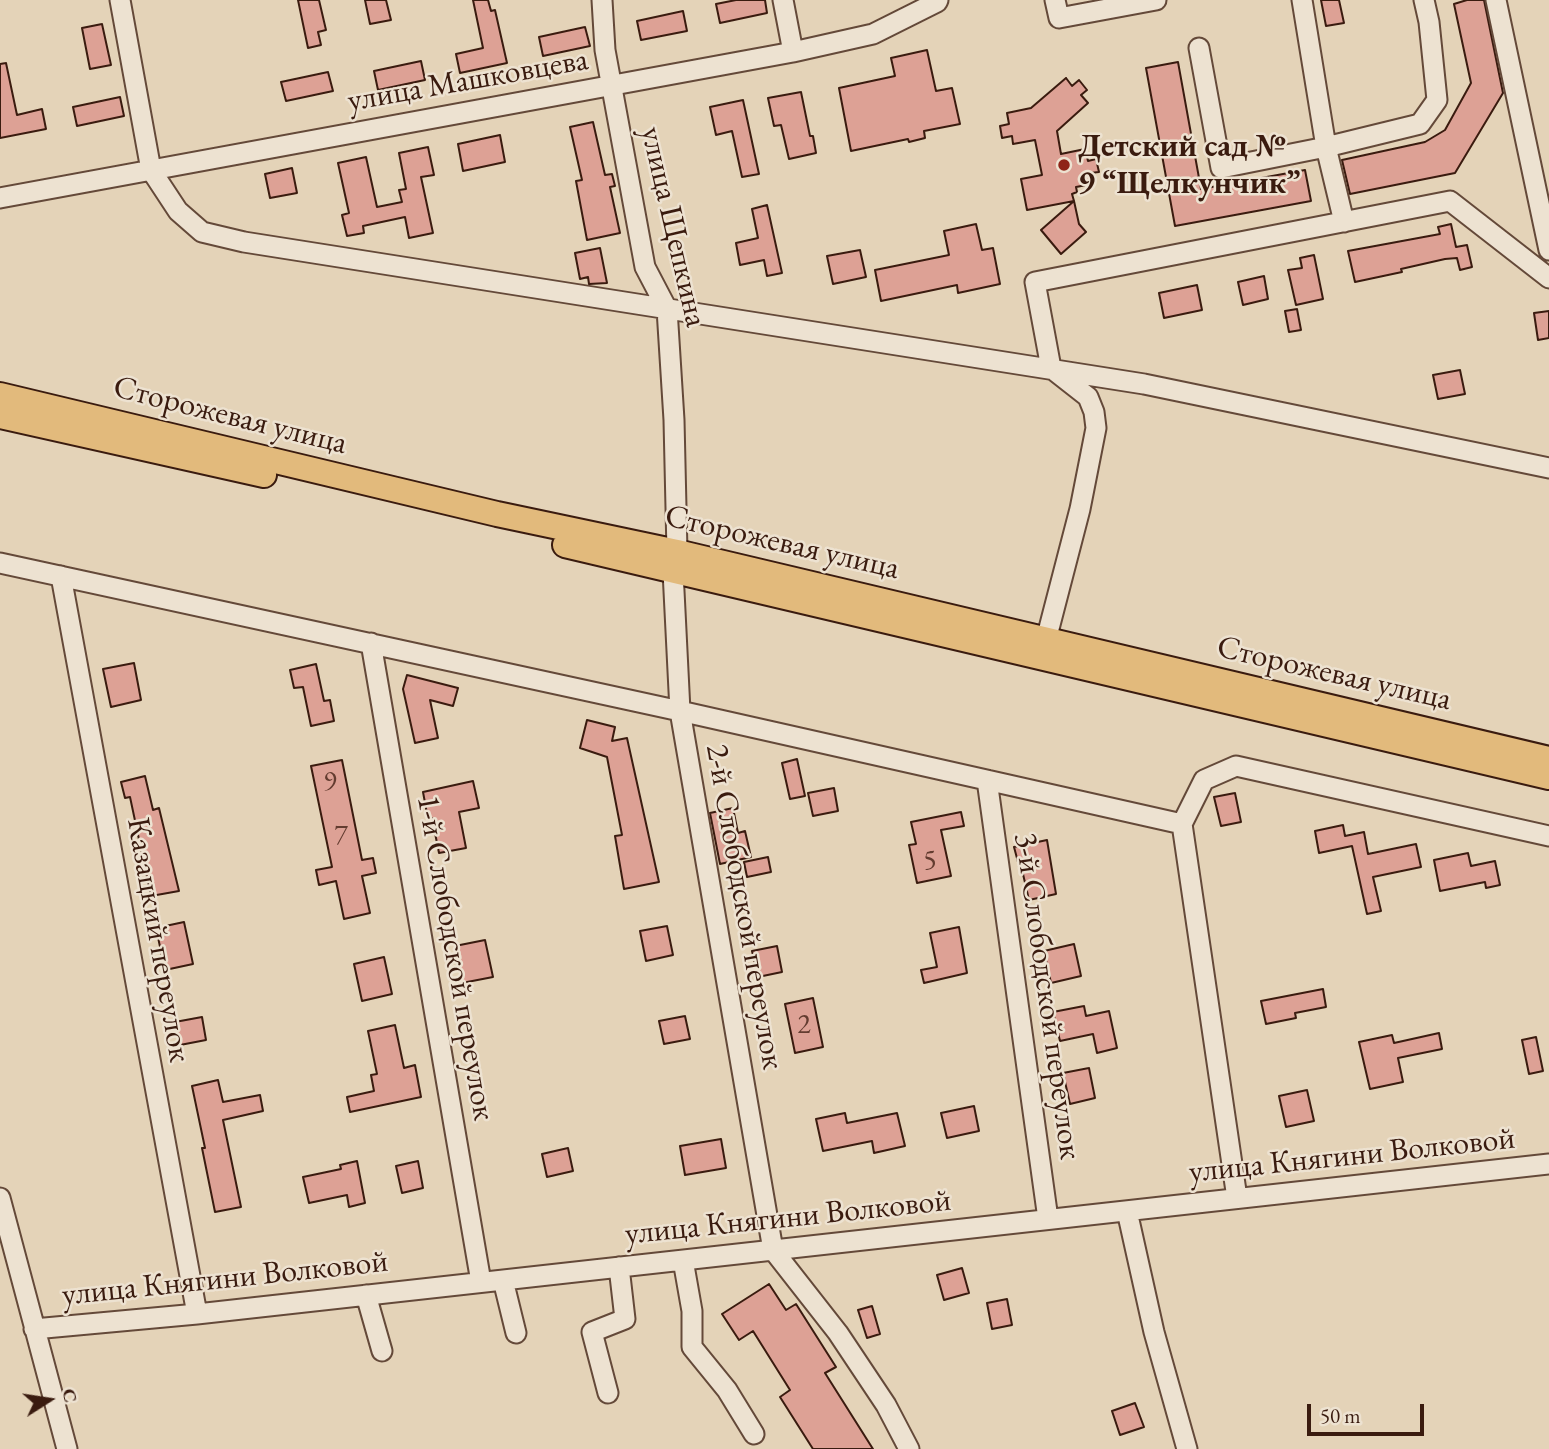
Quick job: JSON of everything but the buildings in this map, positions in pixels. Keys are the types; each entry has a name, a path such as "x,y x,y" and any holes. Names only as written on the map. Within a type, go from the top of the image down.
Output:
{"main road":[{"name":"Сторожевая улица","path":"0,395 497,514 675,562 1549,776"},
{"name":"Сторожевая улица","path":"0,416 483,525 675,562 1046,640 1549,759"}],"street":[{"path":"120,0 150,170 178,211 202,232 244,242 1144,384 1549,468"},
{"name":"улица Щепкина","path":"601,0 605,50 645,267 667,309 674,420 675,562"},
{"path":"783,0 793,51"},
{"name":"улица Машковцева","path":"0,198 793,51 873,34 938,0"},
{"path":"1055,0 1059,18 1156,0"},
{"path":"1302,0 1326,147 1344,222"},
{"path":"1199,48 1221,168 1326,147 1420,124 1437,100 1429,22 1424,0"},
{"path":"1496,0 1549,250"},
{"path":"1046,640 1080,509 1096,428 1088,397 1051,368 1035,282 1451,201 1549,278"},
{"name":"2-й Слободской переулок","path":"675,562 680,711 773,1250"},
{"path":"0,563 680,711 1182,824"},
{"name":"Казацкий переулок","path":"61,576 197,1314"},
{"name":"1-й Слободской переулок","path":"371,643 481,1282"},
{"path":"1237,1198 1182,824 1204,780 1236,766 1549,836"},
{"name":"3-й Слободской переулок","path":"987,780 1048,1219"},
{"name":"улица Княгини Волковой","path":"34,1329 197,1314 1549,1164"},
{"path":"0,1198 67,1449"},
{"path":"1127,1211 1154,1332 1186,1449"},
{"path":"773,1250 845,1343 886,1405 909,1449"},
{"path":"682,1260 692,1311 692,1348 727,1390 754,1434"},
{"path":"608,1393 592,1332 625,1319 619,1267"},
{"path":"503,1280 516,1334"},
{"path":"366,1295 382,1351"}],"place":[{"name":"Детский сад № 9 “Щелкунчик”","path":"1064,165"}]}
